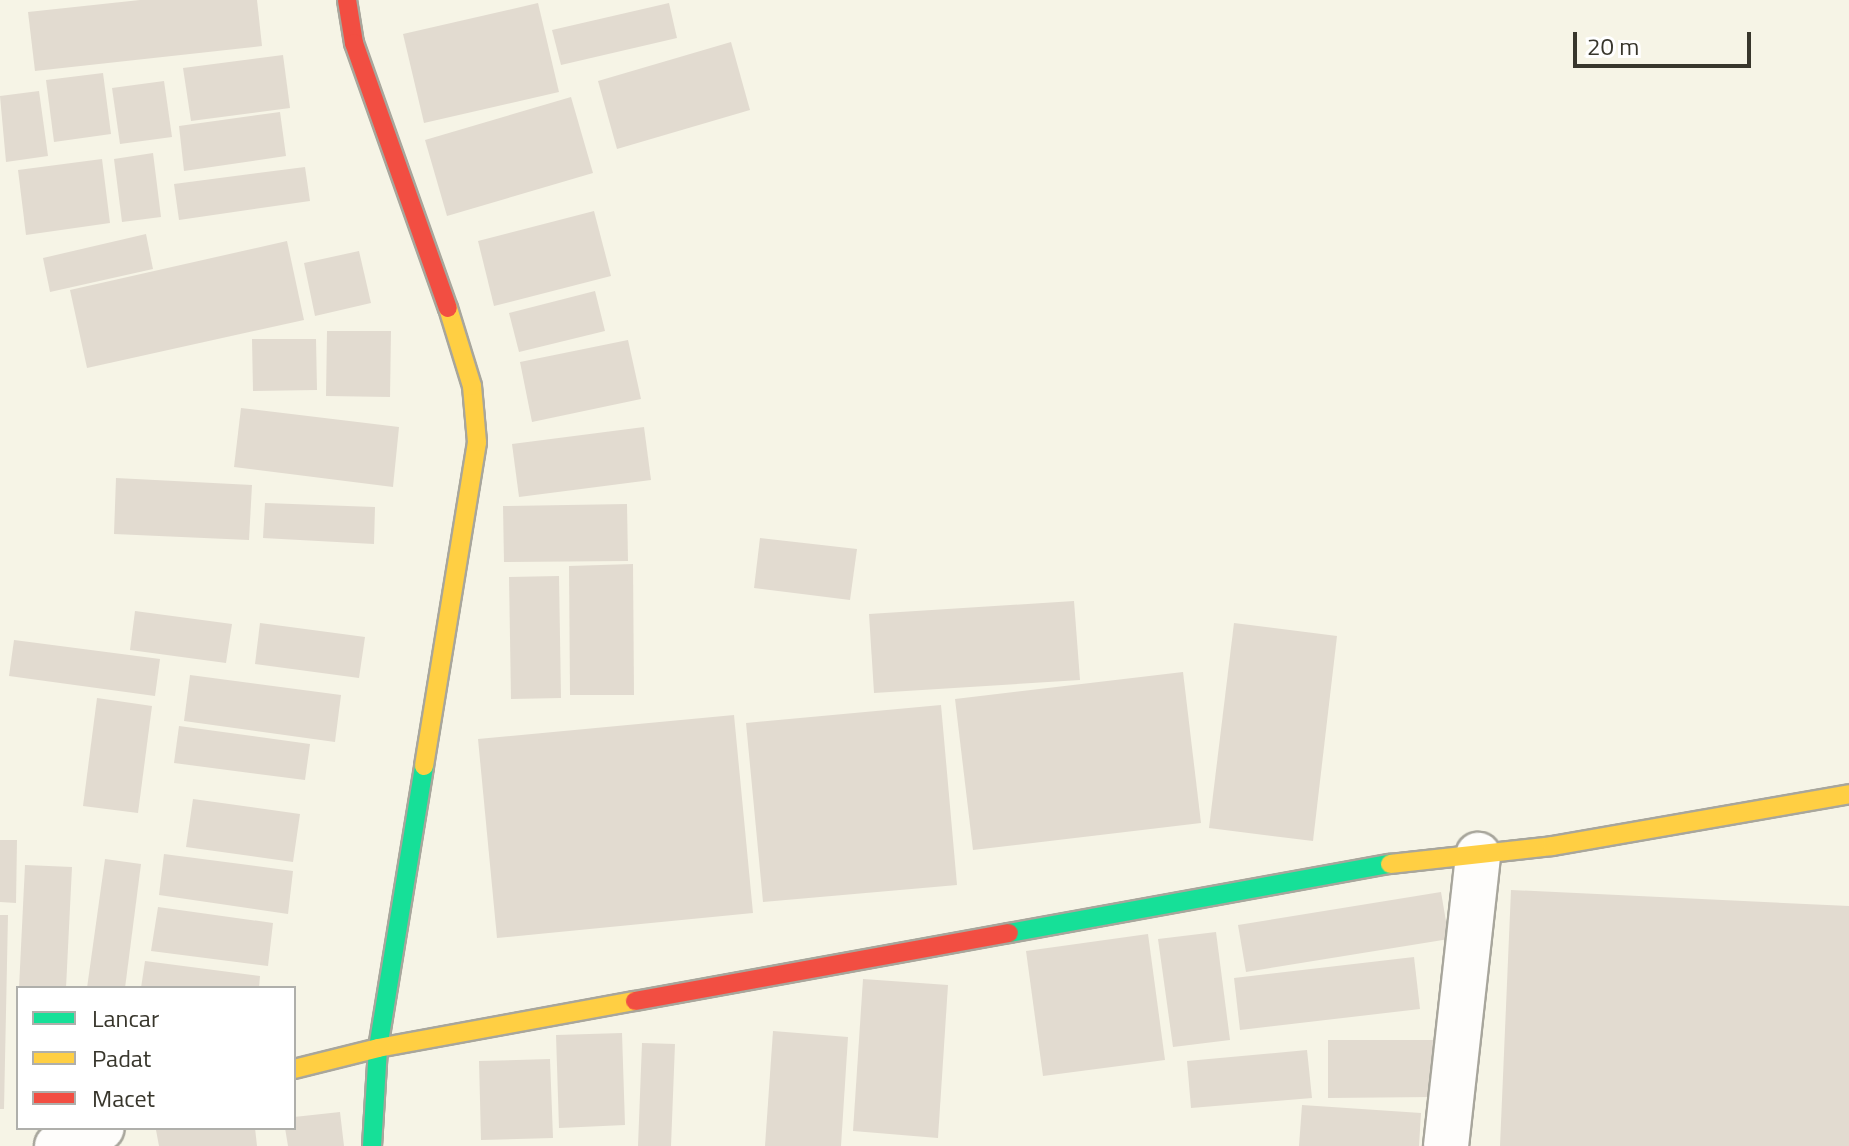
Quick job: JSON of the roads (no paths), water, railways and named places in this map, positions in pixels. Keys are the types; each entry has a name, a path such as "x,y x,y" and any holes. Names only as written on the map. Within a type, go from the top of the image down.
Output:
{"street":[{"path":"347,0 354,43 445,298 472,386 477,442 378,1048 372,1146"},
{"path":"296,1068 378,1048 1390,864 1552,846 1849,794"},
{"path":"1446,1146 1478,855"},
{"path":"57,1146 97,1130"}]}
